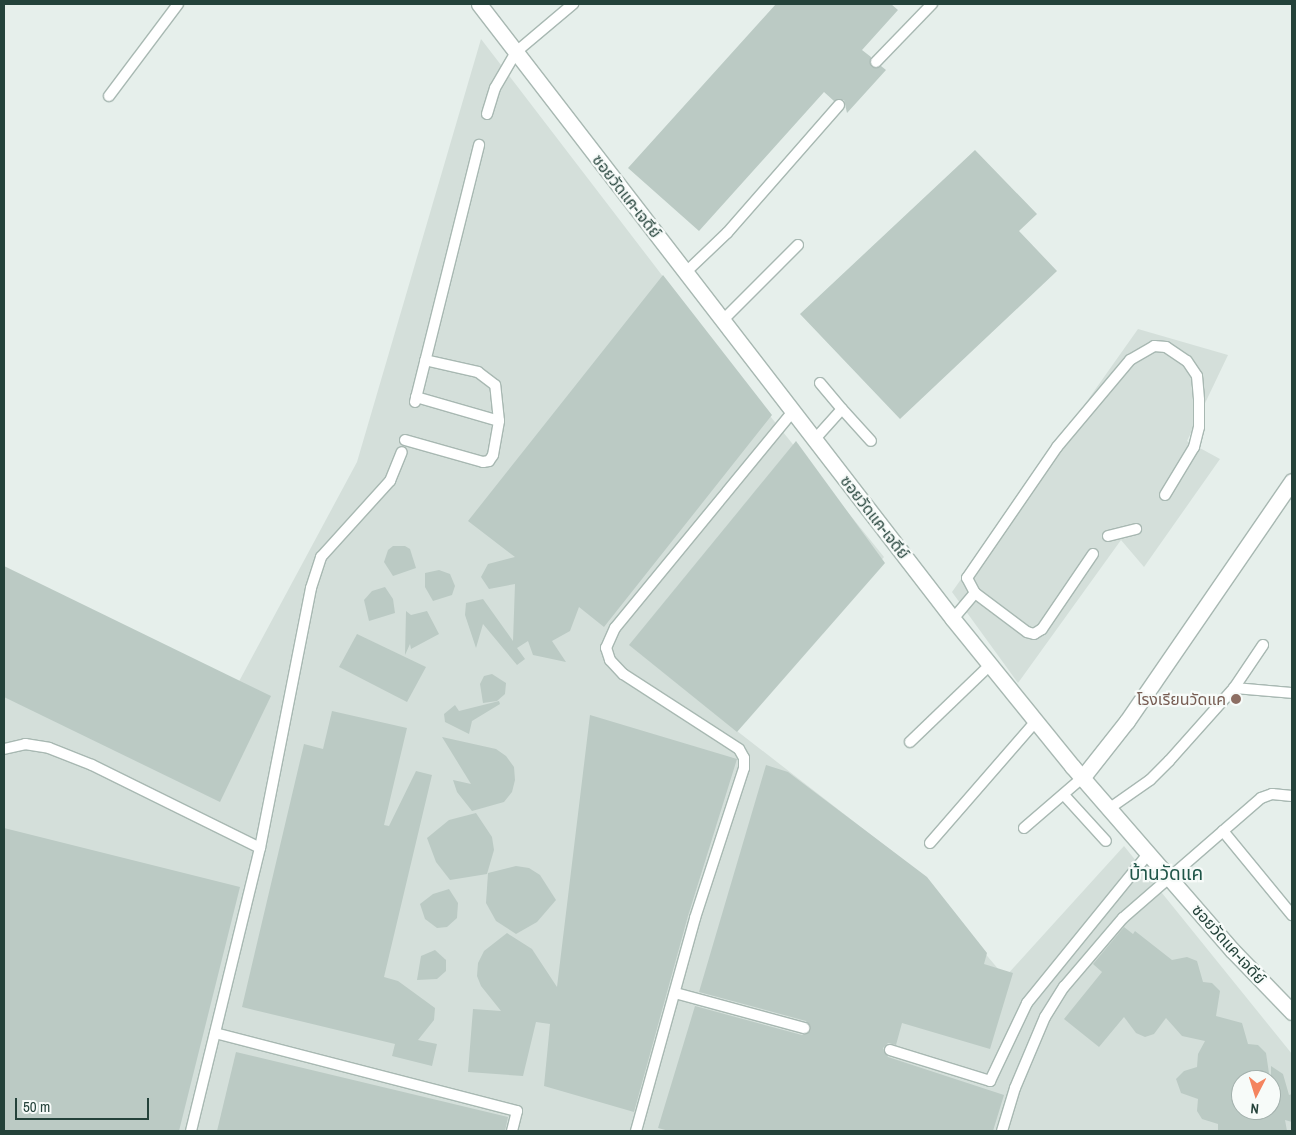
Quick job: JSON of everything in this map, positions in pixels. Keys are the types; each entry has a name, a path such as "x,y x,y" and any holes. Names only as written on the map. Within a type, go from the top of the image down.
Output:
{"street":[{"name":"ซอยวัดแค-เจดีย์","path":"479,4 953,619 1082,778 1148,854 1292,1012"},
{"path":"1082,778 1127,721 1292,481"}],"lane":[{"path":"109,96 178,4"},
{"path":"487,114 495,88 516,52 573,4"},
{"path":"876,62 932,4"},
{"path":"686,272 727,233 839,105"},
{"path":"479,145 416,400 499,421"},
{"path":"723,320 798,245"},
{"path":"1093,554 1042,629 1034,634 1027,632 975,593 969,585 969,572 1058,447 1130,360 1154,346 1166,347 1187,362 1197,376 1199,400 1199,426 1194,447 1165,495"},
{"path":"405,440 489,461 499,421 495,385 488,377 425,360"},
{"path":"820,383 871,440"},
{"path":"815,440 842,409"},
{"path":"636,1131 675,992 744,768 744,758 740,749 623,674 610,660 606,648 615,628 793,410"},
{"path":"191,1131 260,848 311,588 321,557 390,481 402,452"},
{"path":"1108,536 1136,529"},
{"path":"953,619 975,593"},
{"path":"1110,808 1150,780 1169,761 1234,688 1263,645"},
{"path":"910,742 991,664"},
{"path":"1234,688 1292,693"},
{"path":"930,843 1036,721"},
{"path":"4,749 26,744 49,748 83,761 260,848"},
{"path":"1024,828 1082,778"},
{"path":"1002,1131 1015,1088 1045,1017 1064,987 1123,918 1261,798 1272,794 1292,796"},
{"path":"1064,795 1106,841"},
{"path":"1223,831 1292,915"},
{"path":"890,1050 990,1081 1027,1003 1148,854"},
{"path":"675,992 804,1028"},
{"path":"215,1033 517,1111 512,1131"}],"shaded area":[{"path":"481,39 766,411 884,557 737,731 910,865 1005,977 1124,846 1292,1054 1292,1131 4,1131 4,577 236,687 357,462"},
{"path":"1138,329 1228,355 1187,441 1220,459 1144,567 1121,540 1018,683 952,592"}],"building":[{"path":"776,4 891,4 898,10 862,50 871,57 872,67 881,66 886,70 847,113 844,100 834,101 824,92 699,231 628,168"},
{"path":"975,150 1037,214 1019,231 1057,271 900,419 800,314"},
{"path":"663,275 772,415 604,627 579,607 570,631 552,641 566,662 533,655 528,641 517,648 525,659 517,665 483,624 476,648 465,615 466,603 483,599 513,641 515,584 489,589 481,577 488,564 515,557 468,521"},
{"path":"796,441 885,563 737,732 629,645"},
{"path":"393,546 405,546 410,549 416,568 393,576 384,562 388,550"},
{"path":"4,566 271,696 220,802 4,697"},
{"path":"439,570 450,574 455,586 452,595 433,601 425,587 425,573"},
{"path":"385,587 393,599 395,613 369,621 364,600 372,591"},
{"path":"406,611 411,615 427,611 439,634 411,649 410,644 405,655"},
{"path":"357,634 426,667 407,702 339,667"},
{"path":"492,674 506,683 505,694 497,701 483,703 480,684 484,676"},
{"path":"499,701 500,704 472,721 469,734 445,722 444,714 455,705 459,711"},
{"path":"332,711 407,728 384,825 389,826 416,771 432,775 384,977 398,981 435,1008 434,1020 418,1040 437,1044 432,1066 392,1056 395,1044 242,1007 304,744 323,749"},
{"path":"590,715 737,759 688,916 634,1112 544,1086 550,1024 536,1022 523,1076 468,1072 473,1009 501,1011 481,986 477,976 478,963 484,951 507,933 532,949 557,987"},
{"path":"442,737 496,749 506,756 514,767 515,780 512,792 504,802 472,811 457,792 453,780 471,784"},
{"path":"766,765 788,772 927,877 987,953 984,964 1013,973 990,1049 902,1023 896,1045 888,1043 883,1048 888,1057 1004,1095 993,1131 669,1131 658,1128 695,1006 802,1035 810,1030 806,1021 699,992"},
{"path":"476,813 492,837 494,850 487,874 450,880 436,862 427,838 449,820"},
{"path":"4,828 240,887 179,1131 4,1131"},
{"path":"516,866 529,868 540,875 556,900 537,922 516,934 496,921 486,903 488,873"},
{"path":"449,889 458,903 457,918 447,927 437,928 425,919 420,904 433,894"},
{"path":"1124,927 1133,934 1135,931 1172,960 1187,957 1197,961 1203,982 1212,983 1220,991 1216,1016 1242,1023 1248,1044 1258,1045 1266,1053 1269,1070 1231,1070 1231,1120 1281,1120 1281,1073 1289,1095 1292,1094 1292,1122 1285,1120 1287,1131 1218,1131 1218,1124 1202,1119 1197,1111 1198,1099 1181,1093 1176,1079 1184,1071 1197,1067 1198,1054 1205,1041 1182,1036 1166,1018 1154,1034 1145,1037 1136,1033 1124,1017 1099,1047 1064,1019 1102,972 1093,964"},
{"path":"435,950 446,960 446,971 437,979 417,980 421,956"},
{"path":"236,1052 508,1117 505,1131 217,1131"}],"place":[{"name":"โรงเรียนวัดแค","path":"1236,699"}],"district":[{"name":"บ้านวัดแค","path":"1166,874"}]}
